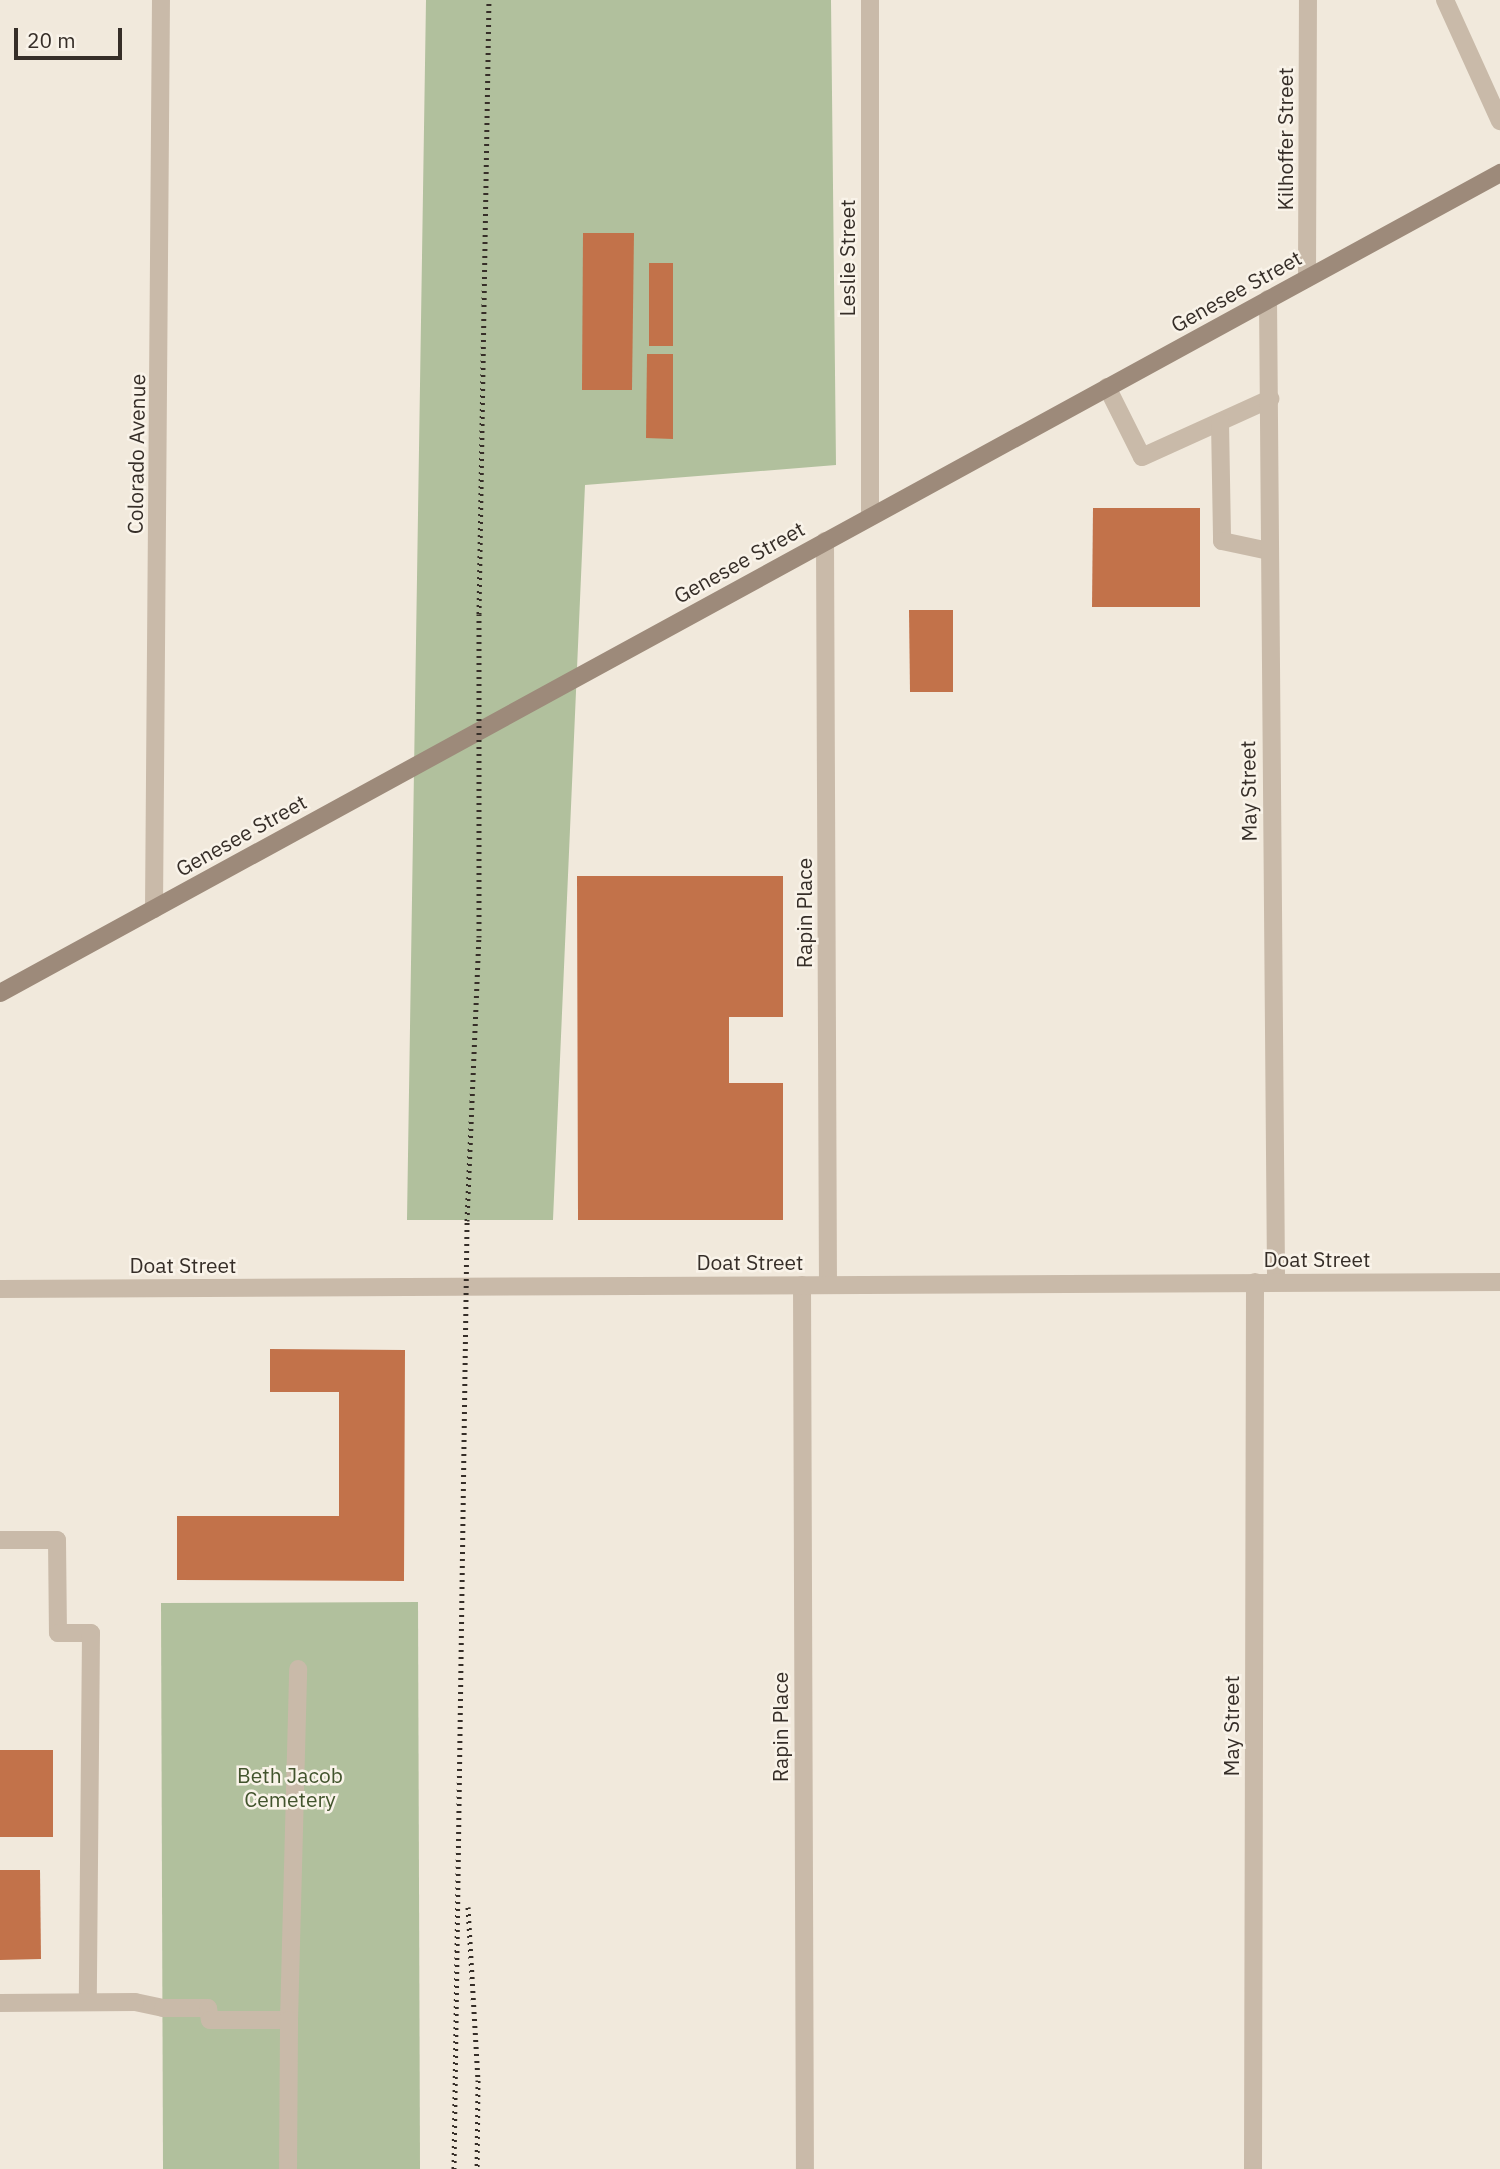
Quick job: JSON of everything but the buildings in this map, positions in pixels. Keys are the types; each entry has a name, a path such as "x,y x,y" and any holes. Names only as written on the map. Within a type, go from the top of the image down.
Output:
{"main road":[{"name":"Genesee Street","path":"0,993 1500,173"}],"street":[{"name":"Colorado Avenue","path":"154,909 161,0"},
{"name":"Leslie Street","path":"870,0 870,516"},
{"name":"Kilhoffer Street","path":"1307,278 1308,0"},
{"path":"1445,0 1500,121"},
{"name":"May Street","path":"1268,299 1276,1282"},
{"path":"1107,387 1142,457 1269,399"},
{"path":"1220,422 1223,541 1269,551"},
{"name":"Rapin Place","path":"825,541 828,1285"},
{"name":"May Street","path":"1253,2169 1255,1282"},
{"name":"Doat Street","path":"0,1289 1500,1282"},
{"name":"Rapin Place","path":"802,1285 805,2169"},
{"path":"0,1540 57,1540 58,1633 91,1633 88,2002"},
{"path":"288,2169 298,1669"},
{"path":"0,2003 135,2002 163,2008 208,2008 210,2020 289,2020"}],"green space":[{"path":"426,0 831,0 836,465 585,485 553,1220 407,1220"},
{"name":"Beth Jacob Cemetery","path":"418,1602 420,2169 163,2169 161,1603"}],"railway":[{"path":"454,2169 467,1221 479,937 479,614 489,0"},
{"path":"468,1907 478,2080 477,2169"}]}
